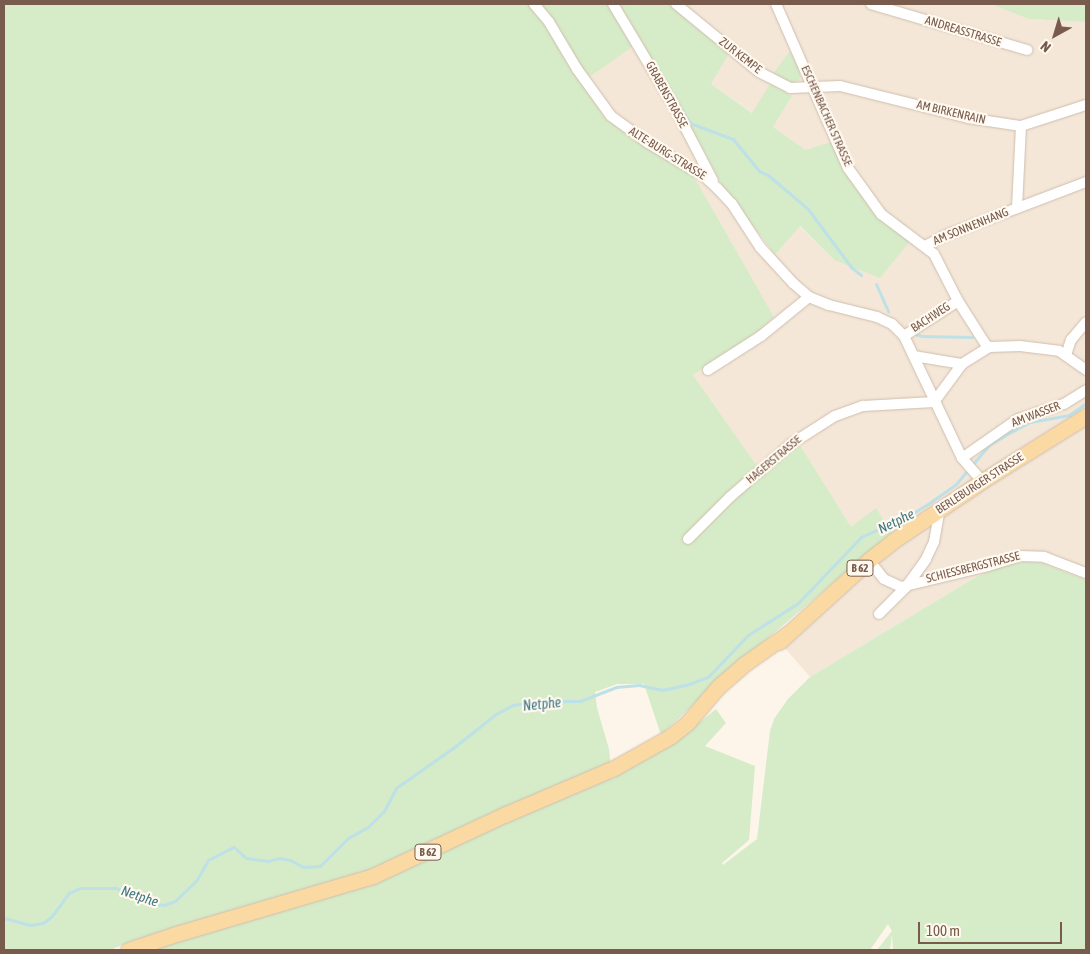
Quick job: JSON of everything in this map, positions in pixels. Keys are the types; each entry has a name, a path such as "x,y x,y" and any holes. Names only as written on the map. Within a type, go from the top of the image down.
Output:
{"main road":[{"name":"BERLEBURGER STRASSE","path":"128,950 373,876 504,815 614,768 671,736 706,704 718,688 743,665 786,634 869,560 940,509 979,477 1086,416"}],"street":[{"name":"ALTE-BURG-STRASSE","path":"534,4 549,22 578,69 611,116 648,143 705,177 732,204 760,247 809,297 829,305 876,317 892,324 904,336 934,402 964,460 979,477"},
{"name":"GRABENSTRASSE","path":"613,4 661,85 717,188"},
{"name":"ZUR KEMPE","path":"676,4 759,72 790,88 813,87"},
{"name":"ESCHENBACHER STRASSE","path":"776,4 848,168 881,214 925,246 939,262 958,301 989,347"},
{"name":"ANDREASSTRASSE","path":"870,4 1026,50"},
{"name":"AM BIRKENRAIN","path":"813,87 840,86 968,118 1022,126 1086,105"},
{"name":"AM SONNENHANG","path":"1017,208 1022,126"},
{"name":"AM SONNENHANG","path":"925,246 949,234 1086,182"},
{"path":"708,370 768,330 809,297"},
{"name":"BACHWEG","path":"904,336 958,301"},
{"path":"1066,354 1076,333 1086,322"},
{"path":"934,402 962,364 989,347 1020,346 1051,350 1066,354 1086,370"},
{"path":"914,356 962,364"},
{"name":"AM WASSER","path":"964,460 1018,419 1064,404 1086,390"},
{"name":"HAGERSTRASSE","path":"688,539 791,444 835,416 863,406 934,402"},
{"path":"879,614 906,587 930,553 940,509"},
{"name":"SCHIESSBERGSTRASSE","path":"906,587 931,578 988,566 1020,556 1044,557 1086,573"},
{"path":"869,560 884,579 906,587"}],"shaded area":[{"path":"680,4 990,4 1030,19 1086,22 1086,580 1032,559 1015,559 976,577 810,677 784,647 883,558 851,528 798,442 759,470 693,375 751,337 712,211 694,177 606,119 582,81 642,40 717,189 773,258 799,226 834,260 806,150 773,127 792,96 753,113 711,84"}],"green space":[{"path":"4,4 609,4 635,45 582,82 606,119 694,177 774,317 751,337 693,375 759,469 798,442 851,527 876,508 892,533 722,677 661,735 644,684 617,684 595,692 597,708 609,749 612,779 675,742 716,709 726,723 705,746 755,766 749,840 722,863 723,865 757,839 770,731 774,719 788,699 810,677 976,577 1015,559 1032,559 1086,580 1086,950 893,950 892,935 890,950 877,950 892,931 888,924 870,950 145,950 140,938 110,950 4,950"},
{"path":"616,4 669,4 729,53 711,84 752,113 770,84 792,96 773,127 806,150 831,142 845,169 911,240 880,278 834,260 800,226 775,255 721,184 700,144"},
{"path":"990,4 1086,4 1086,22 1029,19"},
{"path":"790,51 801,73 799,80 790,85 772,75"}],"waterway":[{"path":"681,109 690,123 733,139 759,171 768,175 808,209 851,267 861,275"},
{"path":"876,284 888,311"},
{"path":"915,334 922,336 972,337"},
{"name":"Netphe","path":"4,918 30,925 43,923 52,916 69,893 80,888 116,888 153,904 164,905 175,901 196,881 208,860 234,847 246,858 268,861 279,858 290,860 303,867 320,866 348,838 368,827 384,811 396,788 453,748 496,714 513,705 525,703 536,707 557,701 580,701 616,687 639,685 662,690 686,685 708,677 748,635 798,603 861,537 910,515 932,501 956,484 989,445 1009,433 1030,422 1069,415 1086,403"}]}
